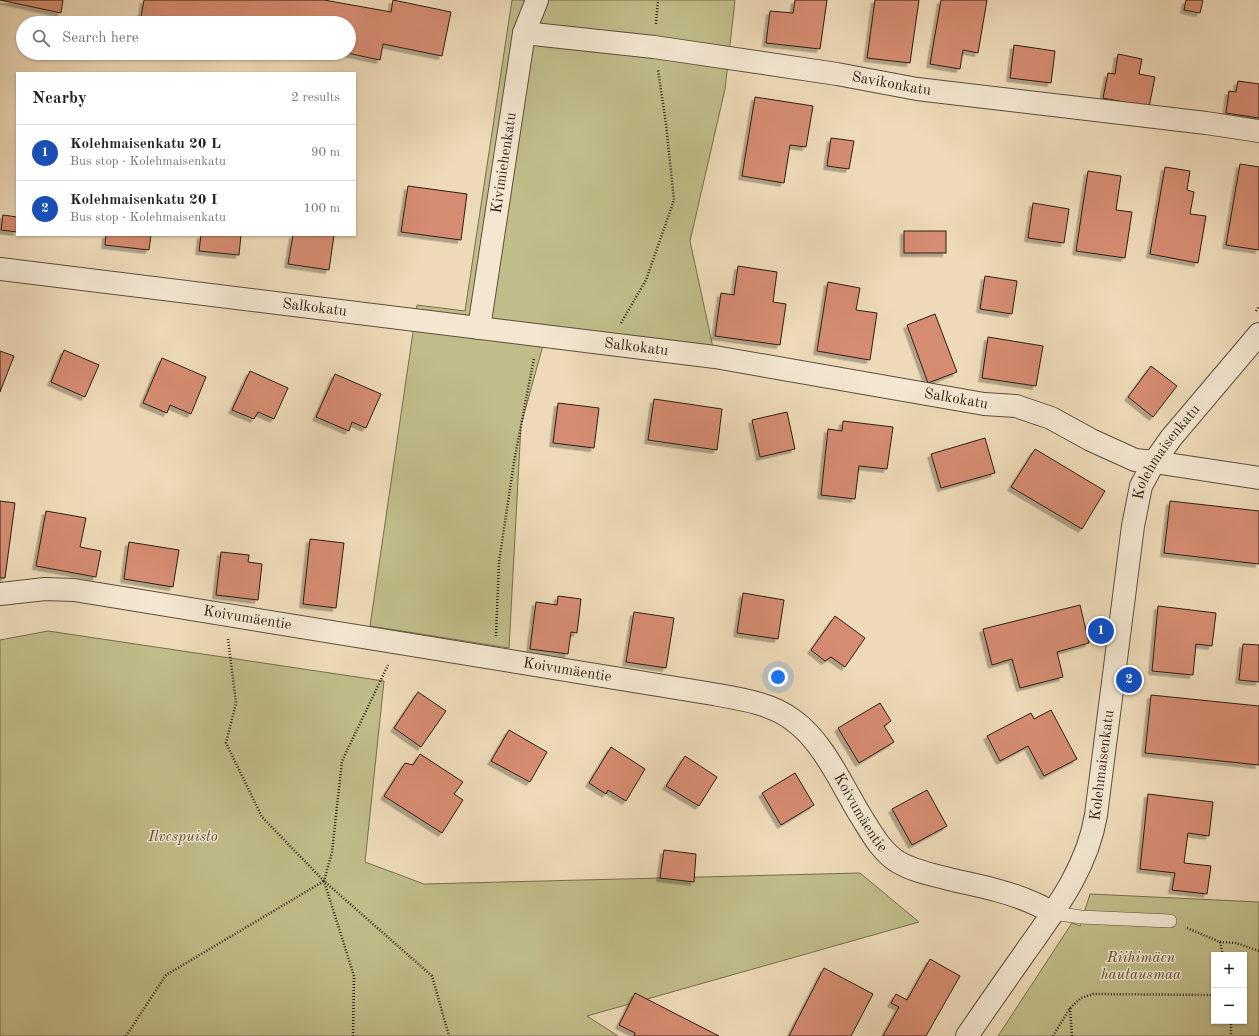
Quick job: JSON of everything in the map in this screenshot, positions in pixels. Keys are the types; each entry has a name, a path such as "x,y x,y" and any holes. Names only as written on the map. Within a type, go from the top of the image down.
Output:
{"street":[{"name":"Kivimiehenkatu","path":"479,328 524,33 537,0"},
{"name":"Savikonkatu","path":"524,33 654,47 838,74 917,88 1206,123 1259,131"},
{"name":"Salkokatu","path":"0,269 540,336 715,356 984,404 1016,406 1051,418 1090,440 1135,460 1259,478"},
{"name":"Kolehmaisenkatu","path":"967,1036 1053,913 1082,862 1089,845 1093,830 1133,526 1141,486 1154,462 1171,438 1259,334"},
{"name":"Koivumäentie","path":"0,594 45,589 74,590 713,694 751,702 773,709 793,719 808,733 820,747 875,839 887,854 899,862 918,871 1012,895 1032,902 1053,913"}],"lane":[{"path":"1053,913 1081,917 1170,921"}],"path":[{"path":"609,344 646,280 674,200 666,124 654,47 658,0"},
{"path":"495,658 498,562 530,374 540,336"},
{"path":"227,632 236,703 226,743 262,817 324,881 432,976 449,1036"},
{"path":"353,1036 354,976 324,881 332,852 342,760 399,643"},
{"path":"126,1036 166,975 324,881"},
{"path":"1170,921 1220,942 1236,943 1259,951"},
{"path":"1220,942 1222,952"},
{"path":"1053,1036 1070,1008 1081,998 1093,994 1211,995"},
{"path":"1070,1008 1072,1036"},
{"path":"1231,1024 1231,1036"}],"green space":[{"path":"512,0 735,0 725,89 690,241 715,357 547,331 521,425 509,648 370,626 417,305 465,311"},
{"name":"Ilvespuisto","path":"48,631 384,681 365,862 424,884 860,873 919,922 587,1016 618,1036 0,1036 0,640"},
{"name":"Riihimäen hautausmaa","path":"1090,894 1259,902 1259,1036 998,1036 1072,923 1080,926"}],"building":[{"path":"0,0 63,0 61,13"},
{"path":"144,0 324,0 391,12 393,0 451,12 442,56 383,44 380,60 356,55 356,16 141,16"},
{"path":"795,0 827,0 820,49 766,43 770,11 793,13"},
{"path":"875,0 919,0 910,63 867,58"},
{"path":"941,0 987,0 978,53 963,50 960,69 930,64"},
{"path":"1186,0 1203,0 1200,13 1184,10"},
{"path":"1014,45 1055,51 1051,83 1010,78"},
{"path":"1118,54 1142,59 1139,74 1155,77 1149,107 1103,98 1108,73 1115,74"},
{"path":"1238,81 1259,84 1259,118 1226,113 1229,91 1236,92"},
{"path":"755,97 813,106 806,147 790,145 784,183 742,176"},
{"path":"831,138 854,141 849,169 827,166"},
{"path":"1240,164 1259,167 1259,250 1226,245"},
{"path":"1165,167 1190,171 1187,190 1194,192 1190,214 1206,216 1198,263 1150,254"},
{"path":"1088,171 1121,176 1116,210 1132,212 1125,258 1076,251"},
{"path":"408,186 467,194 461,240 401,232"},
{"path":"1033,203 1069,209 1064,243 1028,238"},
{"path":"3,215 16,217 16,232 1,230"},
{"path":"904,231 946,231 946,253 904,253"},
{"path":"106,236 151,236 149,250 105,245"},
{"path":"201,236 241,236 239,255 199,251"},
{"path":"293,236 334,236 329,270 288,264"},
{"path":"738,266 777,272 773,302 786,304 780,345 715,336 721,293 734,295"},
{"path":"985,276 1017,281 1012,314 980,309"},
{"path":"828,282 860,288 856,310 877,313 870,360 817,351"},
{"path":"935,314 957,372 928,383 907,325"},
{"path":"988,337 1043,346 1036,386 982,378"},
{"path":"64,350 99,365 85,397 51,382"},
{"path":"0,351 14,356 0,392"},
{"path":"162,358 206,377 191,414 170,405 167,413 143,403"},
{"path":"1151,366 1177,386 1153,417 1128,397"},
{"path":"250,371 288,388 274,419 258,412 254,419 232,410"},
{"path":"335,374 381,394 366,428 352,422 349,431 316,417"},
{"path":"654,399 722,409 717,450 648,440"},
{"path":"558,403 599,408 594,448 553,443"},
{"path":"787,412 795,449 760,457 752,420"},
{"path":"843,421 893,427 887,469 859,466 855,499 821,495 828,429 842,431"},
{"path":"985,438 995,473 941,488 931,454"},
{"path":"1035,449 1105,491 1082,529 1011,487"},
{"path":"0,501 15,503 5,578 0,578"},
{"path":"1170,501 1259,511 1259,564 1164,553"},
{"path":"46,511 86,518 80,547 101,551 96,577 36,566"},
{"path":"310,539 344,543 336,608 303,604"},
{"path":"129,542 179,550 173,587 124,579"},
{"path":"221,552 249,555 248,562 262,564 258,600 216,595"},
{"path":"743,593 784,600 778,639 737,633"},
{"path":"558,596 581,599 577,633 571,632 568,654 530,649 536,602 557,605"},
{"path":"1080,605 1089,643 1057,652 1063,677 1020,688 1012,659 992,665 983,629"},
{"path":"1158,606 1216,613 1212,646 1196,644 1193,675 1152,671"},
{"path":"634,612 674,618 666,668 626,662"},
{"path":"835,616 865,638 845,667 831,657 825,661 811,650"},
{"path":"1243,644 1259,645 1259,682 1239,680"},
{"path":"418,692 446,711 421,747 394,728"},
{"path":"1151,695 1259,706 1259,765 1145,753"},
{"path":"880,703 891,721 884,726 894,742 859,763 838,728"},
{"path":"1051,710 1077,759 1044,776 1028,746 1000,761 987,736 1031,713 1034,719"},
{"path":"509,730 547,752 530,782 491,761"},
{"path":"611,747 645,769 626,801 608,790 606,794 589,783"},
{"path":"420,754 463,782 454,794 463,800 442,833 384,796 405,763 413,765"},
{"path":"685,756 717,777 699,806 666,786"},
{"path":"795,773 814,805 781,825 762,793"},
{"path":"927,790 947,826 912,845 892,809"},
{"path":"1148,794 1213,802 1209,836 1188,833 1184,863 1211,866 1207,894 1172,890 1175,873 1140,869"},
{"path":"664,850 696,854 694,882 660,878"},
{"path":"930,959 960,976 926,1036 883,1036 899,1007 891,1003 896,994 907,1000"},
{"path":"824,968 873,994 851,1036 789,1036"},
{"path":"635,993 719,1036 634,1036 635,1033 619,1025"}],"place":[{"name":"Kolehmaisenkatu 20 L","path":"1101,631"},
{"name":"Kolehmaisenkatu 20 I","path":"1129,680"}]}
